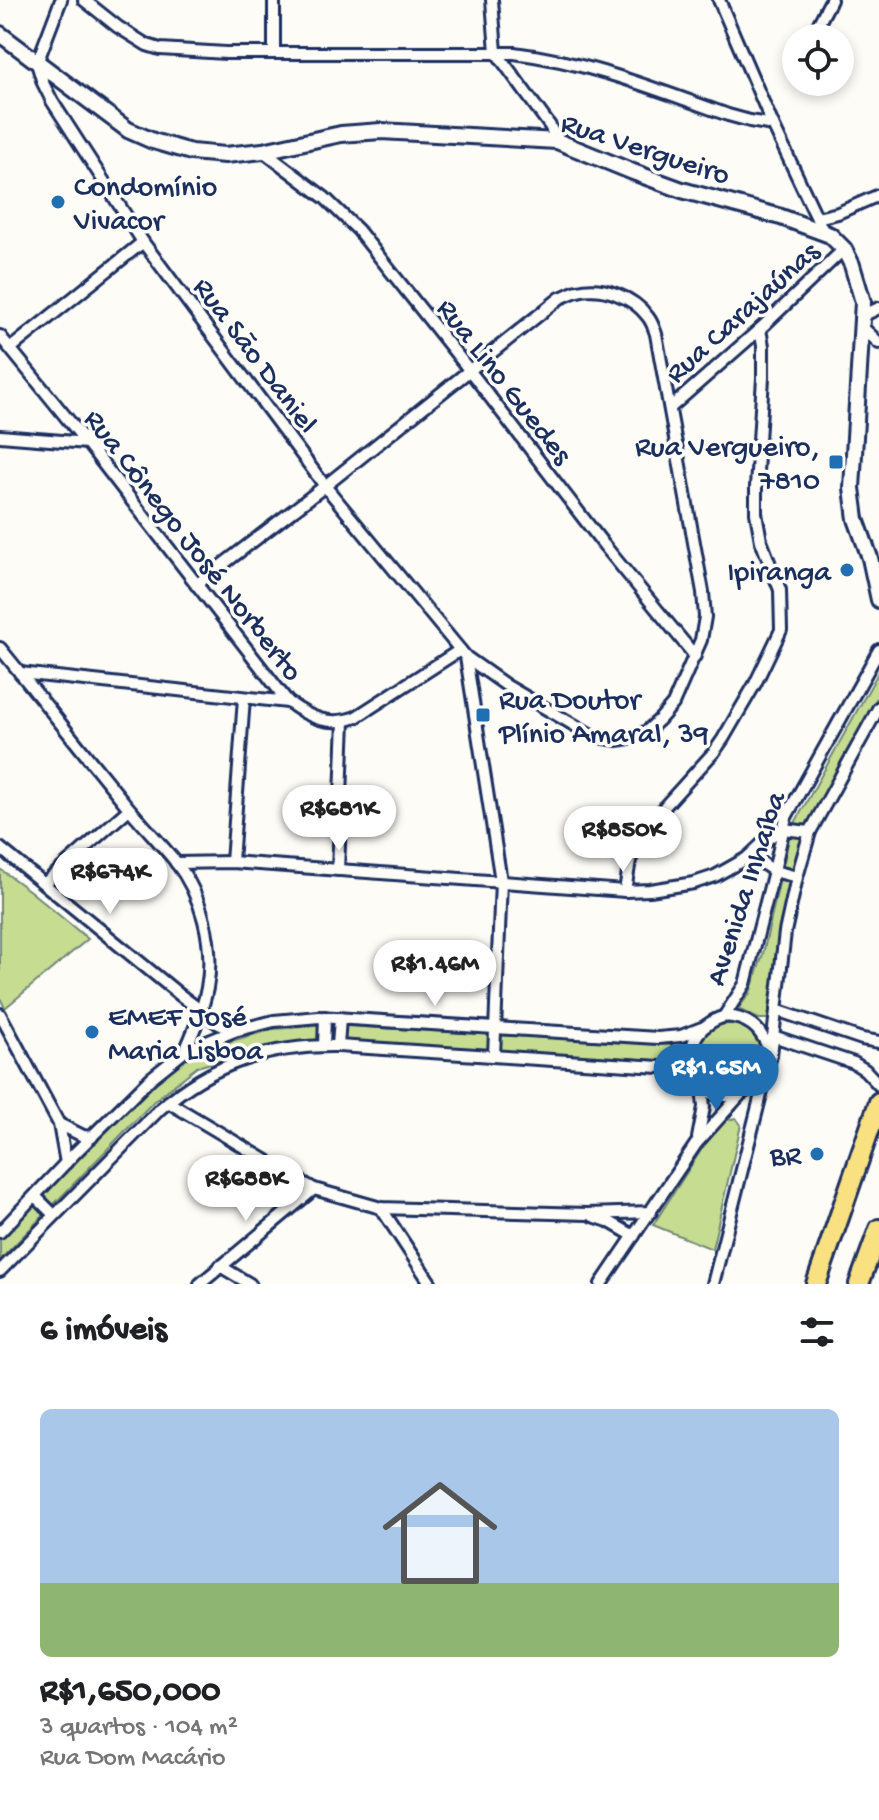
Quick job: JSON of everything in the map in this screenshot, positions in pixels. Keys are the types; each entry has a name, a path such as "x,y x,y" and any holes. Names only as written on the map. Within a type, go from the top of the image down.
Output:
{"highway":[{"path":"816,1284 879,1102"},
{"path":"859,1284 879,1229"}],"main road":[{"name":"Rua Vergueiro","path":"0,34 128,130 191,152 225,155 263,151 341,134 381,131 557,141 682,190 820,225 844,249 862,297 852,488 856,519 870,558 879,600"},
{"name":"Rua Vergueiro","path":"870,558 879,571"}],"street":[{"path":"37,63 61,0"},
{"path":"84,0 147,45 179,51 496,52 547,57 589,67 728,115 773,125"},
{"path":"274,0 274,53"},
{"path":"492,0 496,52 550,126 557,141"},
{"path":"719,0 820,225 838,213 879,195"},
{"path":"819,23 831,0"},
{"name":"Rua São Daniel","path":"37,63 52,101 143,242 325,486 463,653"},
{"name":"Rua Lino Guedes","path":"263,151 325,198 358,230 604,545 695,656"},
{"path":"11,348 143,242"},
{"name":"Rua Carajaúnas","path":"670,408 844,249"},
{"path":"196,585 560,298 591,289 633,302 651,321 659,345 704,604 701,640 673,704 647,731 635,737 617,740 593,736 507,686 463,653"},
{"path":"879,308 861,321 879,343"},
{"path":"625,891 630,860 637,845 666,805 723,739 755,684 781,630 780,590 761,541 756,513 763,378 760,329"},
{"name":"Rua Cônego José Norberto","path":"0,336 288,702 311,716 344,721"},
{"path":"0,436 87,443"},
{"path":"0,648 190,884 206,928 210,960 201,1010 185,1051"},
{"name":"Avenida Inhaíba","path":"725,1015 745,984 782,829 794,801 879,650"},
{"path":"338,870 344,721 356,717 463,653"},
{"path":"463,653 501,881 494,1056"},
{"path":"20,673 288,702"},
{"path":"232,862 244,698"},
{"name":"Avenida Inhaíba","path":"771,1055 785,932 810,832 879,707"},
{"path":"45,883 129,809"},
{"path":"176,863 232,862 625,891 650,890 694,883 715,876 747,858 782,829 810,832"},
{"path":"0,848 171,988 219,1024 234,1031"},
{"path":"747,858 759,861 774,871 797,877"},
{"path":"776,1010 879,1042"},
{"path":"0,1014 59,1124 66,1163"},
{"path":"0,1232 151,1078 185,1051 234,1031 274,1021 325,1017 658,1038 681,1036 725,1015 747,1020 759,1029 771,1055 713,1284"},
{"path":"324,1046 325,1017"},
{"path":"338,1046 340,1018"},
{"path":"702,1028 694,1041 691,1055 694,1076 702,1087 713,1094 740,1095"},
{"path":"773,1036 854,1063 879,1085"},
{"path":"0,1271 168,1102 235,1061 307,1046 338,1046 659,1067 678,1069 694,1076"},
{"path":"601,1284 696,1144 740,1095 764,1080"},
{"path":"696,1144 704,1107 702,1087"},
{"path":"168,1102 314,1189 381,1208 587,1214 651,1212"},
{"path":"59,1124 92,1137"},
{"path":"200,1284 314,1189"},
{"path":"35,1196 54,1215"},
{"path":"381,1208 431,1284"},
{"path":"587,1214 608,1221 634,1236"},
{"path":"220,1266 250,1284"}],"green space":[{"path":"879,671 879,694 808,824 780,923 769,1019 759,1019 738,1009 750,993 763,954 791,830"},
{"path":"0,869 88,939 5,1008 0,998"},
{"path":"736,1024 754,1033 761,1044 761,1070 754,1081 743,1088 724,1090 706,1081 699,1070 697,1051 706,1033 717,1026"},
{"path":"328,1025 672,1045 671,1061 327,1040 277,1044 197,1067 154,1101 0,1260 0,1239 163,1072 224,1043 274,1029"},
{"path":"736,1118 741,1125 712,1249 653,1225 719,1122"}],"place":[{"name":"Condomínio Vivacor","path":"58,202"},
{"name":"Rua Vergueiro, 7810","path":"836,462"},
{"name":"Ipiranga","path":"847,570"},
{"name":"Rua Doutor Plínio Amaral, 39","path":"483,715"},
{"name":"EMEF José Maria Lisboa","path":"92,1032"},
{"name":"BR","path":"817,1154"}]}
